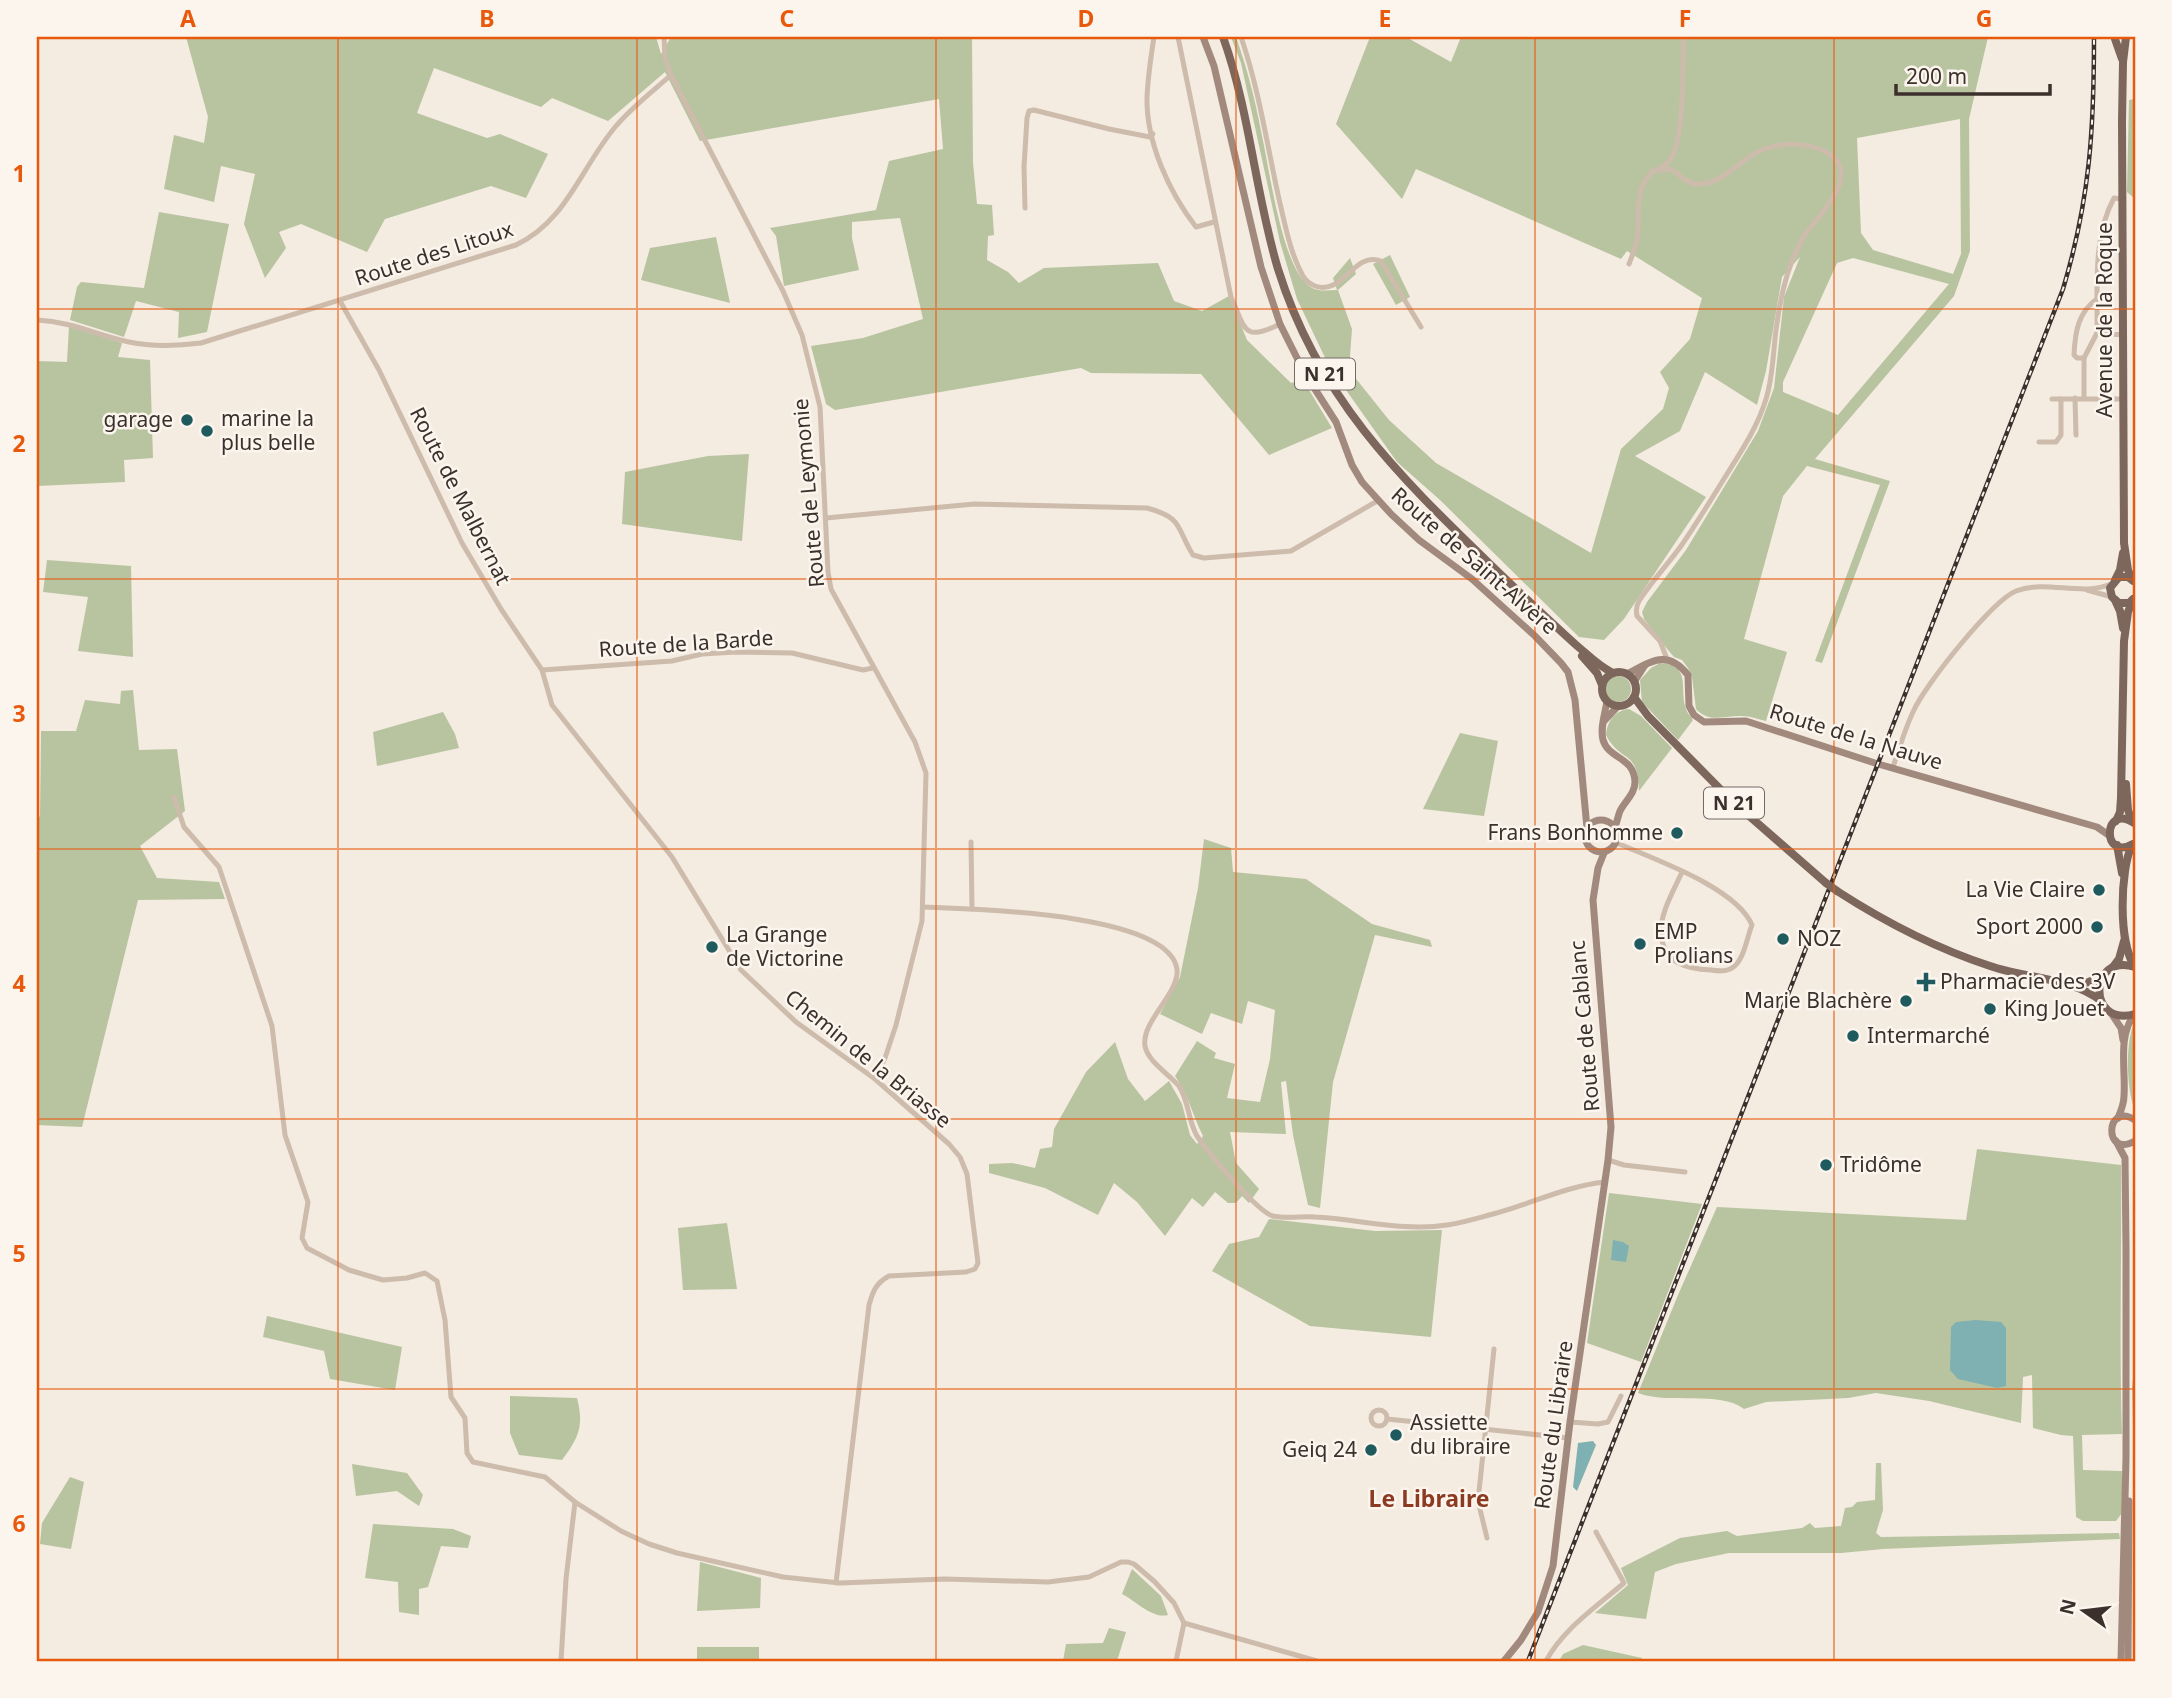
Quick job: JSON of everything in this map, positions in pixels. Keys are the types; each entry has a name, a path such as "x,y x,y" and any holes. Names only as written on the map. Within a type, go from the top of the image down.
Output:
{"main road":[{"name":"Route de Saint-Alvère","path":"1203,37 1214,66 1261,267 1280,324 1304,372 1336,422 1352,465 1362,482 1419,540 1472,579 1561,663 1567,672 1576,700 1587,828"},
{"name":"N 21","path":"1223,37 1234,66 1266,223 1279,270 1303,332 1328,380 1356,423 1400,475 1564,635 1603,668 1613,673"},
{"path":"2123,62 2113,38 2126,37"},
{"name":"Avenue de la Roque","path":"2126,37 2122,97 2124,543 2128,570 2134,581"},
{"name":"Avenue de la Roque","path":"2114,599 2113,581 2120,570 2124,543"},
{"path":"2113,581 2124,576 2134,581"},
{"path":"2114,599 2124,604 2134,599"},
{"path":"2114,599 2120,611 2124,641 2124,743 2120,811 2110,836 2117,845 2124,888"},
{"path":"2124,641 2128,612 2134,599"},
{"name":"N 21","path":"1564,635 1597,673 1602,685"},
{"path":"1618,706 1607,701 1602,694 1602,685 1613,673 1628,674 1645,664 1667,659"},
{"name":"Route de la Nauve","path":"1667,659 1676,662 1688,675 1689,706 1694,715 1704,722 1746,722 1878,764 2097,827 2110,836"},
{"path":"1604,721 1618,706 1631,700 1634,681 1645,664"},
{"path":"1628,674 1634,681"},
{"name":"N 21","path":"1631,700 1732,801 1837,891 1906,932 1958,955 1993,968 2070,985 2101,1001"},
{"path":"1598,868 1604,853 1616,843 1615,827 1635,781 1628,762 1608,749 1604,742 1602,729 1607,701"},
{"path":"2124,743 2128,810 2134,822"},
{"path":"1584,804 1601,820 1615,827"},
{"path":"1598,868 1586,842 1587,828 1621,810"},
{"path":"2097,827 2124,818 2134,822"},
{"path":"2117,845 2124,847 2133,843"},
{"path":"2070,985 2089,982 2104,974 2119,959 2124,938 2124,888 2128,854 2133,843"},
{"path":"1592,850 1604,853"},
{"name":"Route de Cablanc","path":"1598,868 1593,900 1611,1127 1605,1182"},
{"path":"2124,938 2135,967"},
{"path":"2113,967 2135,967"},
{"path":"2104,974 2099,987 2101,1001 2121,1028 2124,1044 2124,1097 2118,1118 2113,1122 2111,1130 2124,1158 2126,1458 2131,1527 2121,1661"},
{"path":"2111,1012 2119,1016 2135,1014"},
{"path":"2124,1044 2127,1029 2135,1014"},
{"path":"2118,1118 2132,1118 2124,1097"},
{"path":"2116,1141 2124,1145 2134,1142"},
{"path":"2124,1158 2134,1142"},
{"name":"Route du Libraire","path":"1504,1661 1533,1620 1550,1576 1605,1182"},
{"path":"2126,1458 2131,1527 2128,1661"},
{"path":"2129,1572 2135,1536"}],"street":[{"name":"Route de Leymonie","path":"664,37 665,58 671,75 783,291 802,335 820,407 831,589 915,742 926,773 924,907 896,1025 875,1079"},
{"path":"1154,37 1147,99 1153,134 1166,178 1196,228 1214,222"},
{"path":"1178,37 1231,297 1246,330 1252,333 1265,331 1280,324"},
{"path":"1241,37 1252,72 1287,232 1302,275 1310,283 1326,288 1335,285 1362,262 1371,259 1381,261 1421,327"},
{"path":"1629,264 1637,238 1639,196 1643,182 1652,171 1670,160 1675,147 1680,122 1684,37"},
{"name":"Route des Litoux","path":"37,320 71,324 128,342 177,346 201,343 516,245 534,236 551,221 616,126 671,75"},
{"path":"1025,208 1024,167 1029,111 1034,110 1109,130 1150,137 1153,134"},
{"path":"1652,171 1670,169 1686,182 1700,184 1715,181 1754,154 1770,148 1793,145 1810,146 1824,152 1835,158 1840,169 1840,182 1834,198 1802,239 1793,258 1780,298 1771,379 1752,434 1682,545 1638,603 1637,616 1660,640 1667,659"},
{"path":"2084,398 2084,358 2097,333 2099,249 2106,212 2114,198 2122,199"},
{"path":"2084,358 2074,355 2075,333 2087,306 2098,298"},
{"name":"Route de Malbernat","path":"340,301 379,370 462,543 500,609 542,670 552,705 576,737"},
{"path":"2097,333 2124,335"},
{"path":"2075,398 2076,435"},
{"path":"2052,399 2123,398"},
{"path":"2039,442 2056,442 2061,435 2061,399"},
{"path":"826,518 974,504 1147,508 1165,513 1180,525 1193,555 1204,558 1291,551 1379,500"},
{"path":"1893,767 1913,710 1934,678 1996,606 2015,591 2038,586 2080,589 2104,587 2113,581"},
{"path":"2080,589 2114,599"},
{"name":"Route de la Barde","path":"542,670 671,661 702,654 736,652 792,653 863,670 873,668"},
{"name":"Chemin de la Briasse","path":"576,737 672,857 741,970 796,1022 875,1079 949,1144 960,1157 967,1174 978,1264 975,1269 966,1272 889,1276 879,1282 873,1291 869,1305 836,1583"},
{"path":"174,797 184,827 219,867 272,1026 285,1135 308,1202 302,1237 307,1248 349,1270 383,1280 425,1273 437,1281 445,1320 451,1396 465,1418 467,1453 473,1462 545,1477 575,1502 621,1531 677,1553 783,1577 836,1583 945,1579 1070,1581 1089,1577 1121,1562 1128,1562 1174,1603 1184,1623 1176,1661"},
{"path":"971,842 972,909"},
{"path":"1616,843 1682,872 1713,886 1748,915 1752,925 1739,961 1732,969 1690,969 1671,957 1663,944 1662,920 1682,872"},
{"path":"924,907 1044,914 1109,926 1147,939 1164,949 1177,969 1176,979 1147,1031 1145,1044 1149,1054 1179,1087 1197,1136 1251,1199 1272,1216 1314,1217 1382,1225 1447,1225 1494,1214 1581,1185 1605,1182"},
{"path":"1608,1160 1624,1165 1685,1172"},
{"path":"1487,1538 1478,1502 1494,1349"},
{"path":"1570,1422 1608,1422 1621,1396"},
{"path":"1387,1419 1568,1438"},
{"path":"561,1661 566,1579 575,1502"},
{"path":"1546,1661 1553,1647 1579,1621 1624,1583 1596,1532"},
{"path":"1184,1623 1317,1661"},
{"path":"1290,1661 1292,1654"}],"green space":[{"path":"186,37 656,37 661,54 671,37 972,37 973,163 977,204 992,205 994,235 988,236 987,260 1008,272 1019,283 1044,268 1158,263 1174,301 1202,311 1229,296 1247,340 1291,383 1303,380 1332,428 1269,455 1201,374 1091,373 1081,368 835,410 826,404 811,346 863,338 923,319 900,218 852,222 852,238 859,270 784,286 776,236 770,228 876,210 889,161 943,149 939,99 700,141 665,72 608,121 552,98 541,107 434,68 417,113 487,138 500,134 548,154 526,198 491,186 385,219 367,252 301,224 279,232 286,248 265,278 244,224 255,174 221,166 214,202 164,189 174,135 204,143 208,117"},
{"path":"1231,37 1236,37 1247,72 1277,212 1298,273 1310,287 1318,290 1337,290 1333,278 1350,258 1356,274 1338,290 1352,329 1349,370 1389,420 1436,463 1591,553 1621,449 1663,409 1669,388 1660,372 1690,339 1702,298 1627,251 1621,259 1416,169 1402,199 1336,124 1370,37 1406,37 1451,62 1461,37 1988,37 1969,119 1970,251 1954,296 1815,459 1890,481 1822,663 1815,661 1880,485 1807,466 1783,496 1744,639 1787,652 1766,721 1745,716 1712,718 1701,714 1696,709 1692,677 1688,668 1668,650 1644,619 1642,612 1686,550 1758,431 1774,388 1784,297 1800,257 1782,277 1766,371 1757,405 1705,372 1680,431 1635,456 1706,497 1624,619 1604,640 1579,637 1440,500 1397,462 1329,366 1297,299 1280,242 1241,63","holes":["1960,119 1961,254 1953,274 1873,250 1861,233 1857,138","1853,258 1949,284 1838,415 1783,392 1783,382 1837,263"]},
{"path":"2135,99 2135,199 2127,192 2129,100"},
{"path":"159,212 229,224 207,332 178,338 179,312 136,301 124,337 70,320 77,287 81,282 144,288"},
{"path":"716,237 730,303 641,280 650,248"},
{"path":"1390,255 1410,297 1396,305 1373,264"},
{"path":"69,326 122,343 118,357 150,360 153,458 124,460 125,482 37,486 37,361 67,362"},
{"path":"749,454 742,541 622,524 625,472 708,456"},
{"path":"47,560 131,566 133,657 78,651 88,597 43,592"},
{"path":"1660,663 1670,664 1680,672 1686,708 1693,720 1678,740 1642,702 1640,680"},
{"path":"1618,676 1627,680 1631,689 1627,698 1618,702 1609,698 1605,689 1609,680"},
{"path":"133,690 139,750 177,749 185,811 140,846 157,878 219,882 225,899 138,900 82,1127 37,1125 37,820 40,816 41,731 76,731 85,700 120,704 121,691"},
{"path":"1629,709 1641,716 1672,748 1639,791 1636,768 1606,735 1613,718"},
{"path":"443,712 459,748 377,766 373,732"},
{"path":"1460,733 1498,741 1484,816 1423,809"},
{"path":"1204,839 1231,848 1233,872 1306,879 1372,924 1430,940 1432,947 1375,935 1333,1082 1320,1208 1308,1205 1293,1135 1286,1081 1281,1082 1286,1134 1230,1132 1236,1163 1259,1189 1249,1203 1242,1196 1236,1203 1228,1203 1215,1192 1203,1207 1192,1198 1165,1236 1137,1202 1114,1183 1098,1215 1045,1188 989,1173 989,1164 1012,1163 1035,1168 1040,1149 1052,1147 1054,1129 1086,1072 1115,1042 1128,1079 1145,1101 1169,1081 1182,1104 1190,1135 1197,1144 1203,1136 1175,1076 1197,1041 1216,1053 1214,1058 1235,1064 1227,1098 1260,1102 1270,1059 1275,1010 1248,1001 1242,1024 1211,1013 1202,1034 1160,1014 1180,977 1198,888"},
{"path":"2135,1021 2135,1110 2128,1065"},
{"path":"1977,1149 2121,1165 2122,1434 2082,1435 2083,1470 2122,1471 2122,1513 2116,1521 2083,1521 2076,1517 2073,1436 2033,1428 2032,1375 2023,1377 2021,1423 1929,1401 1876,1393 1848,1398 1766,1402 1744,1409 1721,1400 1664,1398 1638,1393 1717,1207 1966,1220"},
{"path":"1609,1193 1702,1204 1641,1362 1587,1343"},
{"path":"1269,1219 1375,1231 1442,1230 1431,1337 1310,1326 1212,1271 1229,1244 1259,1237"},
{"path":"727,1223 737,1289 683,1290 678,1228"},
{"path":"267,1316 402,1347 395,1390 330,1379 324,1351 263,1337"},
{"path":"2135,1359 2135,1508 2132,1387"},
{"path":"510,1396 577,1398 579,1431 562,1460 519,1455 510,1433"},
{"path":"1876,1463 1881,1463 1883,1510 1876,1533 1881,1537 2119,1533 2120,1539 1841,1553 1729,1553 1676,1564 1655,1572 1646,1619 1595,1613 1628,1585 1621,1568 1680,1538 1727,1531 1737,1536 1802,1528 1810,1523 1815,1528 1841,1526 1845,1508 1852,1507 1857,1502 1875,1500"},
{"path":"352,1464 407,1473 423,1495 419,1506 397,1491 356,1496"},
{"path":"70,1477 84,1482 71,1549 40,1544 42,1523"},
{"path":"373,1524 453,1529 471,1536 468,1548 441,1546 428,1587 419,1589 419,1615 399,1612 398,1582 365,1578"},
{"path":"700,1562 761,1578 760,1608 697,1611"},
{"path":"1132,1569 1161,1596 1168,1615 1150,1612 1122,1594"},
{"path":"1109,1628 1126,1632 1117,1661 1063,1661 1066,1644 1103,1643"},
{"path":"1583,1645 1642,1658 1641,1661 1559,1661 1563,1654"},
{"path":"697,1647 759,1647 759,1661 697,1661"}],"water":[{"path":"1613,1240 1629,1246 1626,1262 1611,1260"},
{"path":"1956,1322 2001,1322 2006,1328 2006,1386 1997,1388 1958,1379 1950,1370 1951,1327"},
{"path":"1593,1441 1596,1445 1577,1491 1573,1487 1578,1443"}],"railway":[{"path":"1528,1661 2063,289 2079,225 2089,164 2094,37"}],"place":[{"name":"garage","path":"187,420"},
{"name":"marine la plus belle","path":"207,431"},
{"name":"Frans Bonhomme","path":"1677,833"},
{"name":"La Vie Claire","path":"2099,890"},
{"name":"Sport 2000","path":"2097,927"},
{"name":"NOZ","path":"1783,939"},
{"name":"EMP Prolians","path":"1640,944"},
{"name":"La Grange de Victorine","path":"712,947"},
{"name":"Pharmacie des 3V","path":"1926,982"},
{"name":"Marie Blachère","path":"1906,1001"},
{"name":"King Jouet","path":"1990,1009"},
{"name":"Intermarché","path":"1853,1036"},
{"name":"Tridôme","path":"1826,1165"},
{"name":"Assiette du libraire","path":"1396,1435"},
{"name":"Geiq 24","path":"1371,1450"}],"district":[{"name":"Le Libraire","path":"1429,1499"}]}
